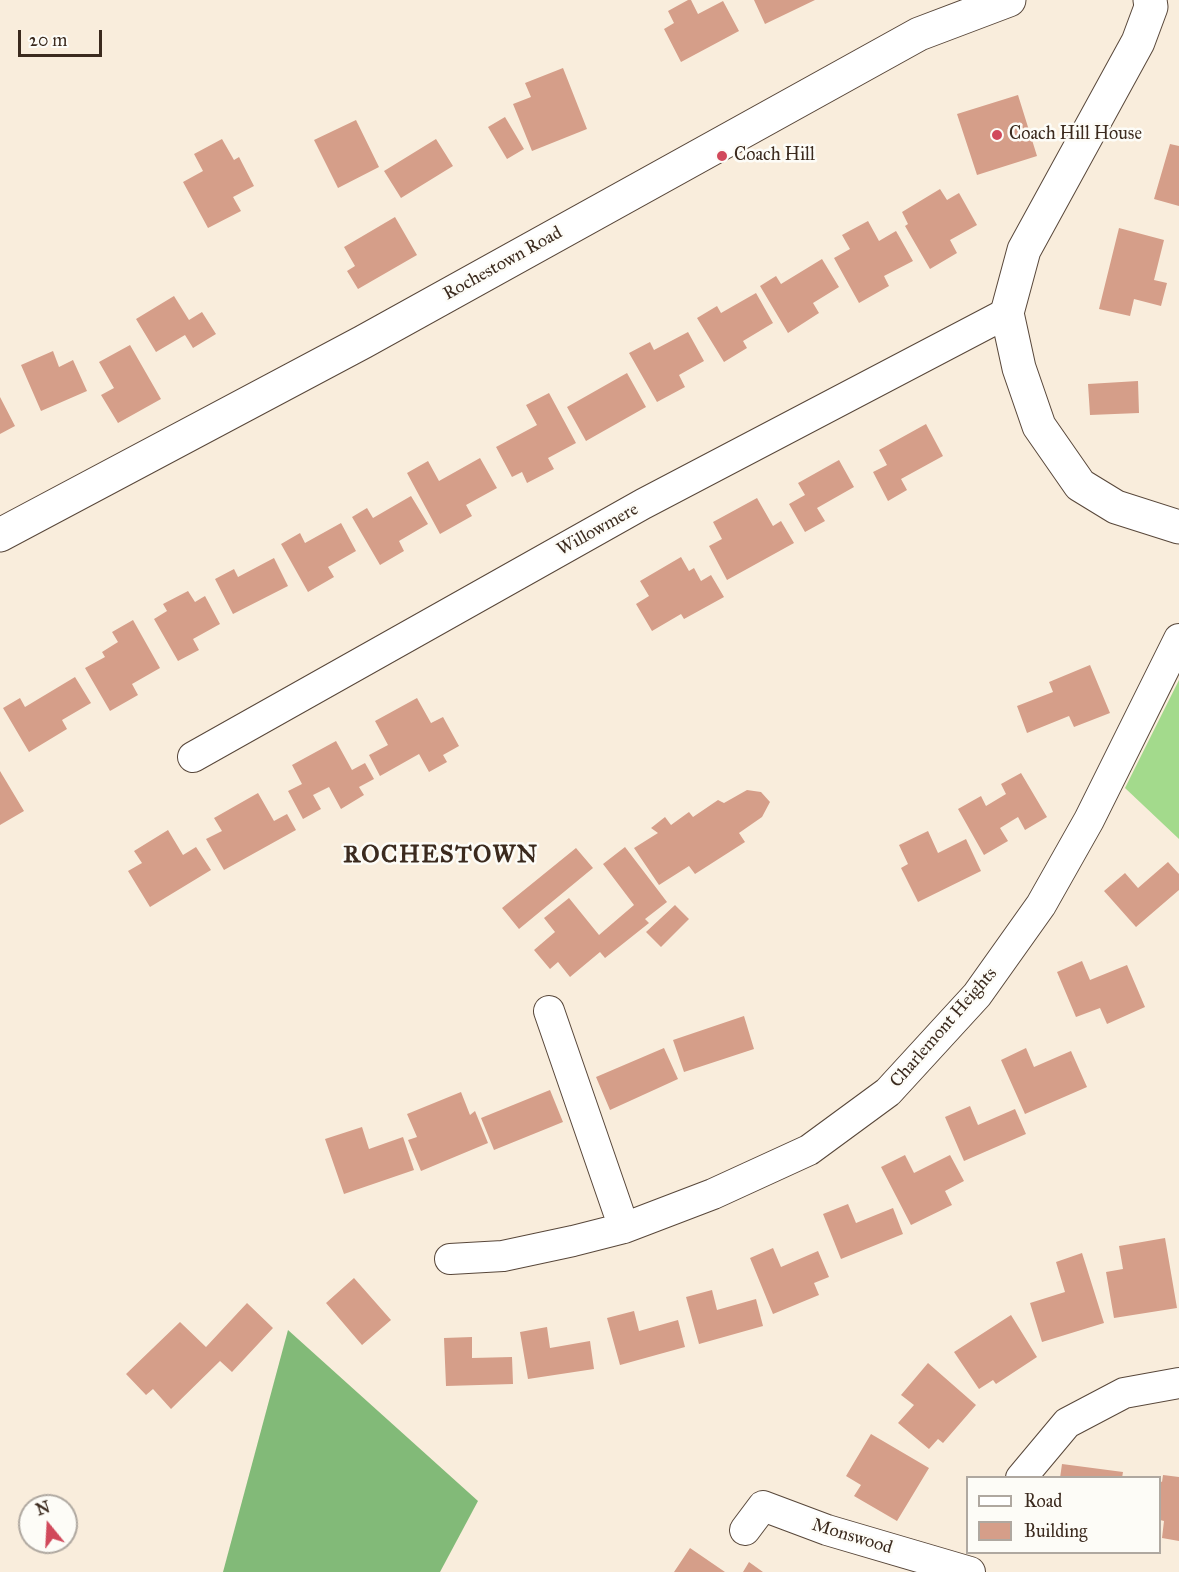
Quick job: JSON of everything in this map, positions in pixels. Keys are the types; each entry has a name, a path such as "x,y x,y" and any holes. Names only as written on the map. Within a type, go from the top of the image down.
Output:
{"main road":[{"name":"Rochestown Road","path":"0,536 363,342 920,34 1009,0"},
{"path":"1150,0 1151,8 1138,42 1024,250 1007,313 1018,368 1039,426 1080,485 1116,507 1179,527"}],"street":[{"name":"Willowmere","path":"193,757 643,504 1007,313"},
{"name":"Charlemont Heights","path":"450,1259 503,1256 624,1228 713,1194 809,1150 888,1092 977,995 1041,905 1089,820 1179,639"},
{"path":"549,1011 624,1228"},
{"path":"1023,1476 1067,1424 1124,1392 1179,1383"},
{"name":"Monswood","path":"745,1530 763,1506 826,1530 970,1572 980,1554"}],"green space":[{"path":"1179,680 1179,839 1125,788"},
{"path":"288,1330 478,1501 440,1572 223,1572"}],"building":[{"path":"691,0 698,14 723,1 739,31 681,62 664,29 674,23 668,11"},
{"path":"754,0 815,0 765,24"},
{"path":"563,68 587,129 532,151 513,104 531,97 525,83"},
{"name":"Coach Hill House","path":"1018,95 1037,156 977,175 957,114"},
{"path":"505,117 524,149 507,159 488,127"},
{"path":"356,120 379,167 338,188 314,140"},
{"path":"222,139 234,160 239,157 254,186 233,197 241,211 208,228 183,182 203,171 194,154"},
{"path":"436,139 453,166 401,198 384,171"},
{"path":"1170,144 1179,146 1179,206 1154,199"},
{"path":"940,189 947,200 959,193 977,225 950,240 957,253 930,269 905,226 908,224 902,212"},
{"path":"395,217 417,255 358,289 347,271 355,266 344,247"},
{"path":"868,221 879,241 896,231 913,261 884,276 889,286 859,303 834,258 850,249 842,235"},
{"path":"1119,228 1164,240 1154,280 1167,283 1161,306 1134,299 1130,316 1099,309"},
{"path":"822,259 839,287 813,303 819,313 788,333 760,286 776,276 781,284"},
{"path":"756,293 773,323 743,341 747,348 724,362 697,318 717,306 721,313"},
{"path":"174,296 189,320 202,312 216,334 193,348 185,335 156,352 136,319"},
{"path":"688,332 704,361 679,375 685,387 657,402 629,353 650,342 654,350"},
{"path":"130,345 161,399 118,423 101,395 114,388 99,362"},
{"path":"53,351 59,367 73,360 87,391 41,411 21,365"},
{"path":"627,373 646,407 586,441 567,407"},
{"path":"1138,381 1139,413 1090,415 1088,384"},
{"path":"549,393 576,443 548,458 554,469 527,483 522,472 512,477 496,447 537,425 526,405"},
{"path":"0,397 15,426 0,434"},
{"path":"926,424 943,456 901,479 907,490 888,501 873,472 887,465 879,450"},
{"path":"480,458 497,488 466,505 472,516 440,534 407,473 428,461 439,481"},
{"path":"839,460 854,487 817,508 825,521 805,532 789,504 805,495 798,483"},
{"path":"411,496 428,524 399,541 404,551 380,565 352,517 367,508 373,518"},
{"path":"757,498 773,526 781,521 794,543 727,580 709,546 722,539 713,522"},
{"path":"341,523 356,551 328,567 334,577 308,592 281,544 300,533 305,543"},
{"path":"681,557 689,571 694,568 701,581 711,575 724,597 684,619 681,614 652,631 636,604 649,596 640,581"},
{"path":"274,558 288,586 233,614 215,579 234,569 238,577"},
{"path":"188,591 195,602 205,596 220,624 193,639 199,650 178,661 154,619 167,611 163,604"},
{"path":"133,620 160,668 132,684 138,695 110,711 85,668 105,657 102,652 118,642 112,632"},
{"path":"1090,665 1110,713 1074,727 1069,716 1027,733 1017,706 1053,692 1049,682"},
{"path":"75,677 91,703 62,720 67,729 29,752 3,708 20,698 25,707"},
{"path":"417,698 431,723 443,717 459,746 443,755 447,762 429,772 419,754 380,776 369,755 388,745 375,721"},
{"path":"336,741 352,770 365,763 374,779 359,787 364,795 341,809 329,787 313,795 321,809 303,819 288,791 302,784 292,765"},
{"path":"0,771 24,811 0,825"},
{"path":"1021,773 1047,817 1025,830 1018,817 1000,828 1008,841 984,855 958,809 981,796 986,806 1006,794 1001,784"},
{"path":"747,790 761,792 770,802 762,817 739,833 745,842 695,874 689,866 659,885 634,848 658,833 651,828 665,817 671,825 689,812 693,817 718,800 724,803"},
{"path":"258,793 274,821 287,814 296,830 224,870 206,839 222,831 214,818"},
{"path":"168,830 183,855 196,847 211,870 150,907 128,871 142,863 134,851"},
{"path":"928,831 938,853 966,839 981,871 918,902 901,868 908,864 899,845"},
{"path":"625,847 667,902 645,919 649,923 605,958 600,952 570,977 558,962 550,969 534,950 555,932 544,918 569,898 599,935 634,905 603,864"},
{"path":"576,848 593,868 519,929 502,908"},
{"path":"1168,862 1179,874 1179,890 1136,927 1104,891 1125,873 1138,888"},
{"path":"675,905 689,919 661,947 646,932"},
{"path":"1082,961 1090,980 1127,965 1145,1007 1107,1024 1100,1008 1076,1017 1057,972"},
{"path":"744,1016 754,1049 684,1072 673,1040"},
{"path":"664,1048 678,1079 610,1110 596,1077"},
{"path":"1026,1048 1034,1067 1071,1051 1087,1087 1025,1114 1001,1060"},
{"path":"550,1090 563,1122 494,1150 481,1118"},
{"path":"461,1092 470,1115 475,1111 488,1143 421,1171 408,1140 417,1137 407,1114"},
{"path":"970,1106 978,1125 1015,1109 1026,1134 964,1161 945,1117"},
{"path":"362,1127 369,1149 403,1137 414,1170 344,1194 325,1139"},
{"path":"905,1155 914,1173 950,1155 964,1181 945,1191 952,1205 911,1225 881,1167"},
{"path":"848,1204 856,1223 893,1208 903,1234 841,1259 823,1214"},
{"path":"1165,1238 1177,1308 1114,1318 1106,1272 1123,1269 1119,1246"},
{"path":"773,1248 781,1267 818,1251 829,1277 814,1283 819,1295 773,1314 750,1258"},
{"path":"1082,1253 1104,1323 1042,1342 1030,1303 1065,1292 1056,1262"},
{"path":"354,1278 391,1320 362,1345 326,1303"},
{"path":"712,1290 717,1310 756,1299 763,1326 699,1344 686,1297"},
{"path":"247,1303 273,1328 232,1372 220,1361 171,1409 153,1389 146,1395 126,1374 180,1322 206,1347"},
{"path":"634,1311 639,1331 678,1320 685,1347 620,1365 607,1318"},
{"path":"1011,1315 1037,1357 996,1384 993,1380 979,1389 954,1352"},
{"path":"547,1327 550,1348 590,1341 594,1369 528,1379 520,1332"},
{"path":"472,1337 472,1358 512,1357 513,1384 446,1386 444,1338"},
{"path":"928,1363 976,1405 943,1443 938,1439 929,1449 898,1423 914,1405 901,1395"},
{"path":"871,1434 929,1468 897,1521 854,1496 861,1485 846,1476"},
{"path":"1062,1464 1123,1472 1122,1476 1060,1476"},
{"path":"1163,1475 1179,1477 1179,1541 1162,1538 1164,1521 1161,1520"},
{"path":"690,1548 725,1572 674,1572"},
{"path":"749,1562 763,1572 743,1572"}],"place":[{"name":"Coach Hill House","path":"997,135"},
{"name":"Coach Hill","path":"722,156"}],"district":[{"name":"ROCHESTOWN","path":"441,856"}]}
